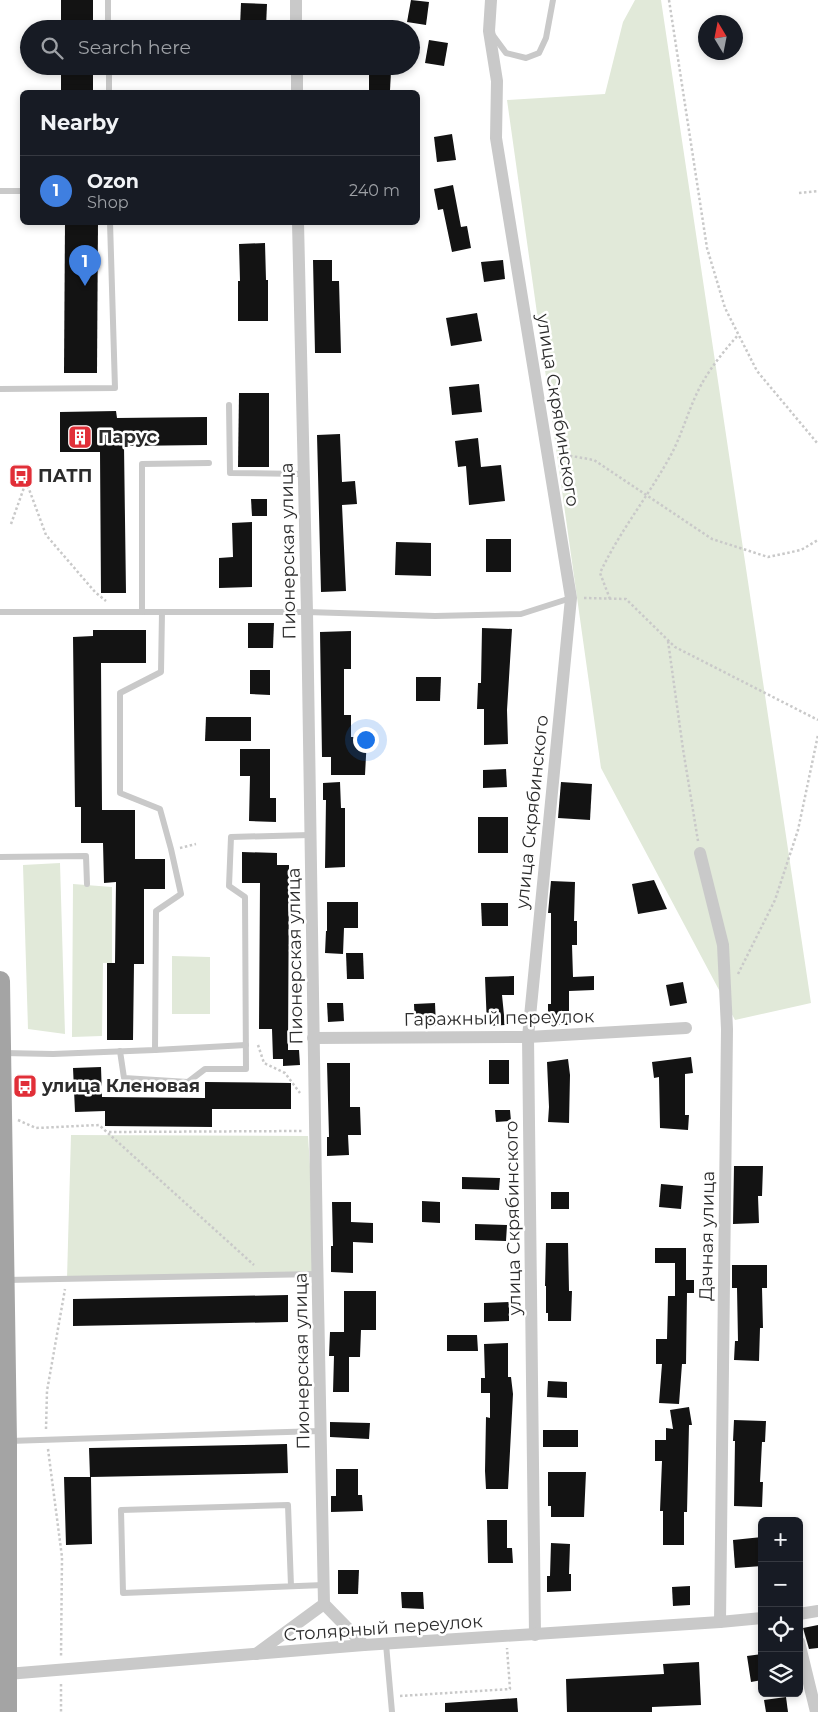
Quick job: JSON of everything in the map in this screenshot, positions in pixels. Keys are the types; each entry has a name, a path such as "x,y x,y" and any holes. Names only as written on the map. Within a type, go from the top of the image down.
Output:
{"main road":[{"path":"0,981 2,1215 7,1442 3,1491 7,1712"}],"street":[{"path":"296,0 296,20"},
{"name":"улица Скрябинского","path":"491,0 490,31 497,81 496,138 571,598 528,1037 535,1635"},
{"path":"296,75 297,90"},
{"name":"Пионерская улица","path":"298,225 307,612 314,1112 324,1604"},
{"name":"Дачная улица","path":"700,852 723,945 727,1029 720,1622"},
{"name":"Гаражный переулок","path":"313,1038 528,1037 686,1028"},
{"path":"256,1654 324,1604 364,1645"},
{"path":"803,1613 818,1611"},
{"name":"Столярный переулок","path":"7,1674 364,1645 506,1637 758,1618"},
{"path":"801,1652 816,1712"}],"lane":[{"path":"108,0 108,20"},
{"path":"490,31 506,53 526,58 539,53 546,38 553,0"},
{"path":"109,75 109,90"},
{"path":"0,191 20,191"},
{"path":"0,389 115,388 110,225"},
{"path":"229,405 230,473 303,474"},
{"path":"142,612 142,464 209,463"},
{"path":"0,612 307,612 435,616 521,614 571,598"},
{"path":"155,1050 156,911 180,894 172,850 160,809 120,793 120,693 161,672 162,612"},
{"path":"120,1051 124,1078 188,1082 206,1069 246,1069 245,897 229,886 231,837 310,835"},
{"path":"0,857 86,856 87,884"},
{"path":"1,1048 120,1051 246,1045"},
{"path":"4,1280 317,1274"},
{"path":"7,1442 320,1431"},
{"path":"291,1586 288,1505 121,1510 123,1593 324,1585"},
{"path":"386,1644 392,1712"}],"path":[{"path":"669,0 706,248 725,308 757,371 818,444"},
{"path":"799,193 818,191"},
{"path":"610,599 600,573 609,554 673,450 700,387 738,334"},
{"path":"547,452 594,460 712,539 768,557 801,550 818,540"},
{"path":"11,524 26,481 46,535 95,592 119,612"},
{"path":"571,598 626,599 675,647 818,720"},
{"path":"668,641 700,852"},
{"path":"725,998 774,900 798,830 818,735"},
{"path":"172,850 196,844"},
{"path":"258,1045 264,1063 285,1073 314,1112"},
{"path":"2,1112 36,1128 99,1125 264,1275"},
{"path":"107,1132 216,1133 315,1131"},
{"path":"61,1712 62,1557 45,1424 47,1391 67,1279"},
{"path":"391,1697 510,1690 506,1637"}],"green space":[{"path":"635,0 661,0 811,1003 735,1020 601,768 507,100 605,94 623,22"},
{"path":"60,863 65,1034 28,1029 23,865"},
{"path":"73,884 112,887 112,963 103,963 102,1036 72,1037"},
{"path":"172,956 210,957 210,1014 172,1014"},
{"path":"71,1135 308,1136 317,1274 67,1279"}],"building":[{"path":"61,0 93,0 93,20 61,20"},
{"path":"411,0 429,2 426,25 420,24 420,20 407,20"},
{"path":"241,3 267,4 266,20 240,20"},
{"path":"429,40 448,43 444,66 425,63"},
{"path":"61,75 93,75 93,90 61,90"},
{"path":"369,75 391,75 390,90 369,90"},
{"path":"452,134 456,160 437,162 434,137"},
{"path":"453,185 461,227 467,226 471,248 452,252 443,209 438,210 434,189"},
{"path":"65,225 98,225 97,373 64,373"},
{"path":"265,243 266,280 268,280 268,321 238,321 239,244"},
{"path":"313,260 332,260 332,281 339,281 341,353 315,353"},
{"path":"503,260 505,279 484,282 481,262"},
{"path":"477,313 482,341 451,346 446,318"},
{"path":"479,384 482,412 452,415 449,387"},
{"path":"239,393 269,393 269,467 238,467"},
{"path":"116,411 117,418 207,417 207,445 124,446 126,593 101,593 100,452 60,452 60,412"},
{"path":"340,434 342,482 355,481 357,504 342,505 346,591 321,592 317,435"},
{"path":"478,438 481,467 501,465 505,501 469,505 466,466 458,467 455,441"},
{"path":"251,499 267,499 267,516 252,516"},
{"path":"252,522 252,587 219,588 219,558 233,557 232,523"},
{"path":"486,539 511,539 511,572 486,572"},
{"path":"396,542 431,543 431,576 395,575"},
{"path":"248,623 274,623 273,648 248,648"},
{"path":"482,628 512,629 507,710 508,744 484,745 484,709 477,709 478,683 481,683"},
{"path":"93,630 146,630 146,663 101,663 102,810 135,810 135,859 165,859 165,889 144,889 144,964 134,964 133,1040 107,1040 107,963 115,963 116,882 104,883 103,843 81,843 81,807 75,807 73,637 93,636"},
{"path":"351,631 351,669 344,669 344,715 351,715 351,737 367,737 365,775 331,775 331,757 322,757 320,632"},
{"path":"250,670 270,670 270,695 250,694"},
{"path":"416,677 441,677 440,701 416,701"},
{"path":"206,717 251,717 251,741 205,741"},
{"path":"240,749 270,749 270,798 276,798 276,822 249,821 250,776 240,776"},
{"path":"506,769 507,787 483,788 483,770"},
{"path":"340,782 341,808 345,808 345,867 325,868 326,800 323,800 323,783"},
{"path":"561,782 592,784 590,820 558,818"},
{"path":"478,817 508,817 508,853 478,853"},
{"path":"242,852 277,853 277,865 289,865 288,1050 299,1050 300,1065 283,1066 283,1059 273,1059 272,1029 259,1029 260,883 242,883"},
{"path":"654,880 667,909 638,914 632,884"},
{"path":"551,881 575,882 574,921 577,921 577,945 572,945 573,977 594,976 594,990 569,991 569,1025 548,1025 548,1004 551,1004 551,913 548,913"},
{"path":"327,902 358,902 358,928 344,928 343,954 325,953"},
{"path":"481,903 508,903 508,926 482,926"},
{"path":"346,953 363,953 364,979 347,979"},
{"path":"514,976 514,995 502,995 505,1025 487,1026 485,977"},
{"path":"683,982 687,1003 670,1006 666,985"},
{"path":"327,1003 343,1003 344,1021 328,1022"},
{"path":"435,1003 436,1026 415,1027 414,1004"},
{"path":"691,1057 693,1073 685,1074 685,1115 689,1115 688,1130 660,1128 659,1077 654,1078 652,1062"},
{"path":"568,1059 570,1075 569,1123 548,1122 547,1062"},
{"path":"489,1060 509,1060 509,1084 489,1084"},
{"path":"327,1063 350,1063 350,1107 360,1107 361,1135 348,1135 349,1155 327,1156 327,1137 329,1137"},
{"path":"101,1067 102,1097 205,1098 205,1082 291,1083 291,1109 212,1109 212,1127 105,1126 105,1111 75,1112 73,1068"},
{"path":"495,1110 510,1110 511,1121 496,1122"},
{"path":"734,1166 763,1166 762,1196 758,1196 759,1223 733,1224"},
{"path":"462,1177 500,1178 499,1190 462,1189"},
{"path":"661,1184 683,1186 681,1209 659,1207"},
{"path":"551,1192 569,1192 569,1209 551,1209"},
{"path":"422,1201 440,1202 440,1223 422,1222"},
{"path":"332,1202 351,1202 351,1222 373,1223 373,1243 353,1242 353,1273 331,1272 331,1246 333,1246"},
{"path":"475,1224 507,1225 506,1241 475,1240"},
{"path":"546,1243 568,1243 569,1291 572,1291 571,1321 548,1321 545,1286"},
{"path":"655,1248 686,1248 686,1280 694,1280 694,1293 687,1293 686,1364 682,1364 679,1404 659,1403 662,1364 656,1364 656,1339 667,1339 668,1296 675,1296 675,1263 655,1263"},
{"path":"732,1265 767,1265 767,1288 762,1288 763,1328 760,1328 759,1361 734,1360 735,1341 738,1341 737,1288 732,1288"},
{"path":"344,1291 376,1291 376,1330 361,1330 360,1357 349,1357 349,1392 333,1392 334,1356 329,1356 330,1332 344,1332"},
{"path":"288,1295 288,1322 73,1326 73,1299"},
{"path":"509,1302 509,1321 484,1322 484,1303"},
{"path":"447,1335 477,1335 478,1351 447,1351"},
{"path":"508,1343 508,1377 511,1377 513,1394 508,1489 486,1489 486,1417 490,1418 490,1393 481,1393 481,1378 485,1378 484,1344"},
{"path":"548,1381 567,1382 567,1398 547,1397"},
{"path":"689,1407 692,1425 689,1425 687,1512 684,1512 684,1545 663,1545 663,1511 660,1511 662,1461 655,1461 655,1440 666,1440 666,1428 673,1429 670,1410"},
{"path":"734,1420 766,1421 765,1442 762,1442 760,1482 763,1482 762,1507 734,1506"},
{"path":"330,1422 370,1423 369,1439 330,1437"},
{"path":"543,1430 578,1430 578,1447 543,1447"},
{"path":"287,1444 288,1473 91,1477 92,1544 66,1545 64,1477 90,1477 89,1448"},
{"path":"336,1469 358,1469 358,1495 362,1495 363,1511 331,1512 331,1496 336,1496"},
{"path":"548,1472 586,1472 584,1517 551,1517 551,1506 548,1506"},
{"path":"487,1520 507,1520 507,1548 512,1548 513,1563 488,1563"},
{"path":"758,1537 758,1566 735,1568 733,1540"},
{"path":"551,1543 570,1544 569,1574 571,1574 571,1591 547,1592 547,1576 550,1576"},
{"path":"338,1570 359,1570 358,1594 338,1594"},
{"path":"690,1586 690,1605 673,1606 672,1587"},
{"path":"401,1592 423,1592 424,1609 402,1608"},
{"path":"818,1625 818,1648 809,1649 803,1628"},
{"path":"758,1655 758,1681 751,1682 747,1656"},
{"path":"699,1662 701,1705 652,1707 652,1712 567,1712 566,1679 664,1674 663,1664"},
{"path":"786,1697 788,1712 766,1712 764,1700"},
{"path":"517,1698 518,1712 445,1712 445,1703"}],"place":[{"name":"Ozon","path":"85,286"},
{"name":"Парус","path":"80,437"},
{"name":"ПАТП","path":"21,476"},
{"name":"улица Кленовая","path":"25,1086"}]}
